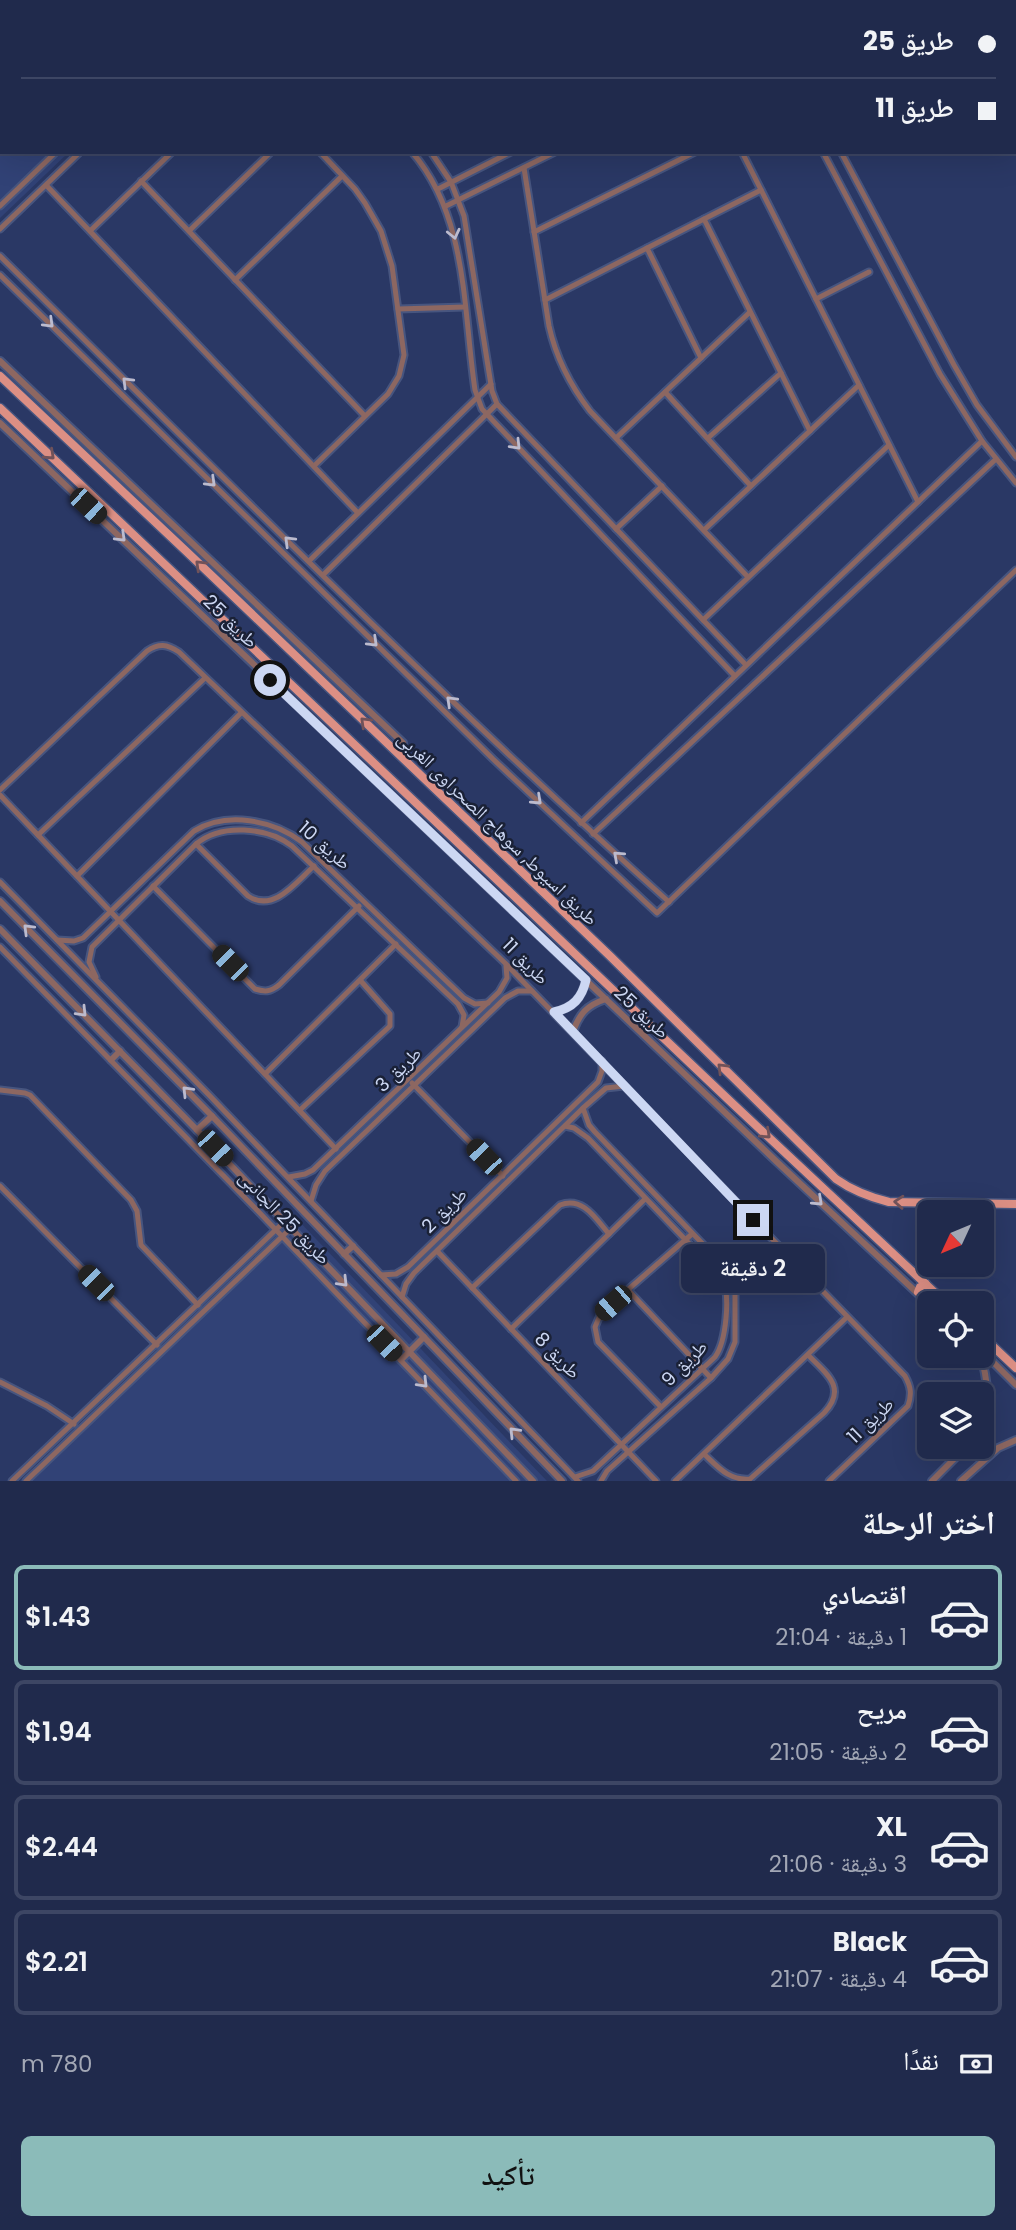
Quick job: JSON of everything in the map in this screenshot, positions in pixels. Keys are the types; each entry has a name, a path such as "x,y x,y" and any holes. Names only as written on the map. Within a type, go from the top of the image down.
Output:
{"main road":[{"name":"طريق اسيوط, سوهاج الصحراوى الغربى","path":"0,376 610,956 836,1180 852,1190 889,1202 1016,1204"},
{"name":"طريق اسيوط, سوهاج الصحراوى الغربى","path":"0,408 933,1291"},
{"path":"396,752 403,743"},
{"path":"918,1291 921,1285 926,1284"},
{"path":"994,1347 1016,1368"}],"street":[{"path":"0,206 54,154"},
{"path":"0,229 78,154"},
{"path":"90,230 170,154"},
{"path":"189,231 269,154"},
{"path":"314,466 388,394 402,366 404,345 390,257 381,230 365,203 322,154"},
{"path":"413,154 438,189 454,232 477,397 486,415 735,676"},
{"path":"432,154 451,182 468,232 491,384 497,404 746,665"},
{"path":"438,189 507,154"},
{"path":"446,206 551,154"},
{"path":"534,232 691,154"},
{"path":"743,154 918,502"},
{"path":"824,154 940,374 982,441 1016,483"},
{"path":"842,154 971,395 1016,457"},
{"path":"524,168 554,346 569,381 590,411 748,577"},
{"path":"235,280 342,176"},
{"path":"141,181 365,416"},
{"path":"46,185 358,513"},
{"path":"545,300 761,190"},
{"path":"704,219 810,431"},
{"path":"647,248 701,358"},
{"path":"0,256 434,684 669,902"},
{"path":"816,299 869,272"},
{"path":"0,275 474,740 657,913 1016,570"},
{"path":"398,309 465,307"},
{"path":"616,438 750,312"},
{"path":"0,361 403,743"},
{"path":"708,439 781,373"},
{"path":"309,561 491,384"},
{"path":"704,530 859,384"},
{"path":"665,392 751,486"},
{"path":"323,575 497,404"},
{"name":"طريق 25","path":"0,423 776,1162 917,1291"},
{"path":"581,823 982,441"},
{"path":"703,620 889,445"},
{"path":"593,834 996,459"},
{"path":"616,529 662,486"},
{"name":"طريق 11","path":"336,1149 0,793 154,646 171,647 505,963 905,1376 910,1385 908,1406 829,1481"},
{"path":"38,835 205,678"},
{"path":"77,876 242,713"},
{"name":"طريق 10","path":"57,939 74,941 83,937 194,831 205,824 230,820 269,825 290,833 302,842 464,998 475,1004 488,1003"},
{"path":"98,984 89,962 89,954 96,942 201,839 194,831"},
{"name":"طريق 10","path":"201,839 228,831 265,833 285,840 458,1004 464,1015 463,1027"},
{"path":"285,840 290,833"},
{"path":"196,844 256,901 264,903 273,901 314,866"},
{"path":"0,882 288,1177 576,1479"},
{"path":"153,886 255,989 263,992 279,985 363,901"},
{"path":"0,901 212,1116 562,1481"},
{"path":"0,929 285,1221 533,1481"},
{"path":"265,1074 396,944"},
{"name":"طريق 25 الجانبى","path":"0,947 516,1481"},
{"name":"طريق 3","path":"311,1201 316,1185 325,1171 504,985 507,978 505,963"},
{"path":"300,1110 390,1026 387,1008 360,980"},
{"path":"554,1012 564,1010 580,998 586,980"},
{"name":"طريق 3","path":"288,1177 313,1170 505,998 518,990 533,991"},
{"path":"573,1032 581,1014 588,1007 606,999"},
{"path":"111,1060 120,1051"},
{"name":"طريق 2","path":"381,1275 396,1274 408,1267 598,1082 602,1061"},
{"path":"412,1083 507,1181"},
{"name":"طريق 2","path":"402,1297 410,1278 583,1108 606,1088 626,1086"},
{"path":"0,1090 25,1093 35,1099 131,1200 137,1212 141,1245 198,1305"},
{"name":"طريق 9","path":"583,1108 585,1117 595,1132 731,1274 735,1287 734,1342 732,1352 724,1365 607,1471 601,1481"},
{"path":"197,1130 212,1116"},
{"name":"طريق 9","path":"565,1126 574,1128 588,1138 722,1278 726,1289 720,1350 593,1471 576,1479"},
{"path":"0,1185 157,1345"},
{"path":"511,1329 645,1199"},
{"path":"472,1288 560,1205 574,1202 580,1204 610,1234"},
{"path":"15,1480 285,1221"},
{"path":"26,1481 291,1228"},
{"path":"661,1407 598,1342 595,1326 601,1313 692,1234"},
{"path":"344,1254 353,1245"},
{"name":"طريق 8","path":"437,1251 656,1481"},
{"path":"628,1290 710,1378"},
{"path":"735,1313 743,1314"},
{"path":"675,1481 847,1317"},
{"path":"401,1360 424,1337"},
{"path":"704,1454 733,1479 750,1479 824,1413 835,1396 834,1386 808,1355"},
{"path":"994,1366 1016,1385"},
{"path":"127,1374 132,1380"},
{"path":"0,1382 47,1406 74,1424"},
{"path":"961,1481 998,1448 1016,1440"},
{"path":"51,1445 57,1451"},
{"path":"932,1481 954,1459"}],"shaded area":[{"path":"0,154 67,154 0,218"},
{"path":"296,1218 547,1481 20,1481 134,1373"}],"route":[{"path":"270,680 586,980 580,998 564,1010 554,1012 753,1220"}]}
